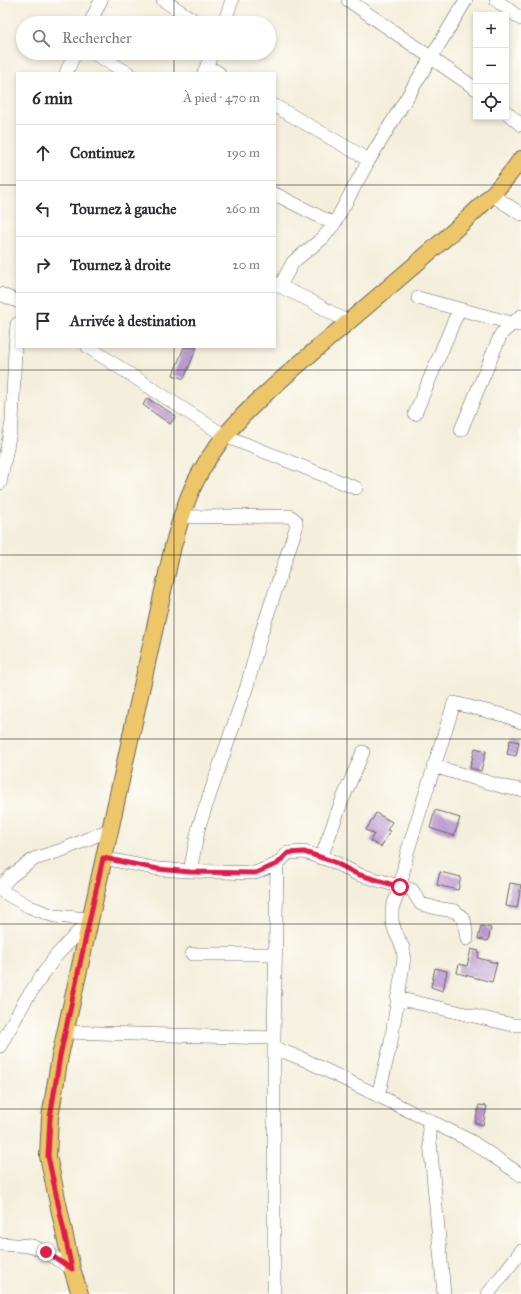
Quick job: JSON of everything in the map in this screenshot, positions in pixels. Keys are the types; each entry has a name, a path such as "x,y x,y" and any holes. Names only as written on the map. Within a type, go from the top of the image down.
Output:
{"main road":[{"path":"80,1294 72,1269 48,1156 50,1118 60,1056 109,830 181,517 190,493 200,472 212,453 241,418 273,387 443,241 492,195 520,164"}],"street":[{"path":"93,16 101,0"},
{"path":"163,0 187,16"},
{"path":"226,16 232,0"},
{"path":"348,0 473,87"},
{"path":"348,322 309,300 277,285 293,262 323,238 334,224 369,160 466,0"},
{"path":"496,0 521,19"},
{"path":"66,72 72,60"},
{"path":"105,60 126,72"},
{"path":"206,70 210,60"},
{"path":"276,107 369,160"},
{"path":"509,114 521,124"},
{"path":"276,195 334,224"},
{"path":"492,195 521,214"},
{"path":"0,294 16,301"},
{"path":"418,298 518,322"},
{"path":"415,414 459,309"},
{"path":"461,430 501,334 518,322"},
{"path":"0,483 12,422 14,349 16,332"},
{"path":"95,349 225,436 356,488"},
{"path":"181,517 290,516 296,521 296,528 261,634 246,686 199,826 190,872"},
{"path":"378,1096 391,1042 404,958 403,948 394,931 392,909 400,887 407,853 433,766 454,703 507,716 521,722"},
{"path":"321,858 341,803 363,752"},
{"path":"433,766 504,787 521,790"},
{"path":"90,919 54,916 30,907 0,889 11,876 34,859 62,850 109,830"},
{"path":"103,858 158,869 190,872 255,873 277,864 288,853 304,852 332,861 357,874 412,890 421,904 454,912 464,919 467,939"},
{"path":"274,1294 275,954 277,864"},
{"path":"0,1046 26,999 55,956 90,919"},
{"path":"192,954 275,954"},
{"path":"397,998 521,1026"},
{"path":"65,1032 275,1043 305,1060 470,1141 521,1174"},
{"path":"428,1120 444,1294"},
{"path":"0,1244 32,1246 46,1252 72,1269"},
{"path":"488,1294 521,1251"}],"building":[{"path":"184,348 197,348 184,379 173,375"},
{"path":"147,398 176,416 170,424 143,405"},
{"path":"510,740 519,742 516,756 507,754"},
{"path":"475,748 486,751 481,771 470,768"},
{"path":"435,810 460,818 454,836 430,828"},
{"path":"376,813 392,822 387,830 390,831 381,847 370,841 374,834 366,830"},
{"path":"440,872 461,877 458,890 437,885"},
{"path":"510,883 521,885 517,908 506,906"},
{"path":"481,926 491,928 488,941 478,939"},
{"path":"471,949 479,951 478,958 497,963 492,982 457,973 459,964 467,966"},
{"path":"435,968 447,971 443,991 431,987"},
{"path":"479,1105 487,1106 483,1125 475,1123"}],"route":[{"path":"46,1252 72,1269 48,1156 50,1118 60,1056 103,858 158,869 190,872 255,873 277,864 288,853 304,852 332,861 357,874 400,887"}]}
